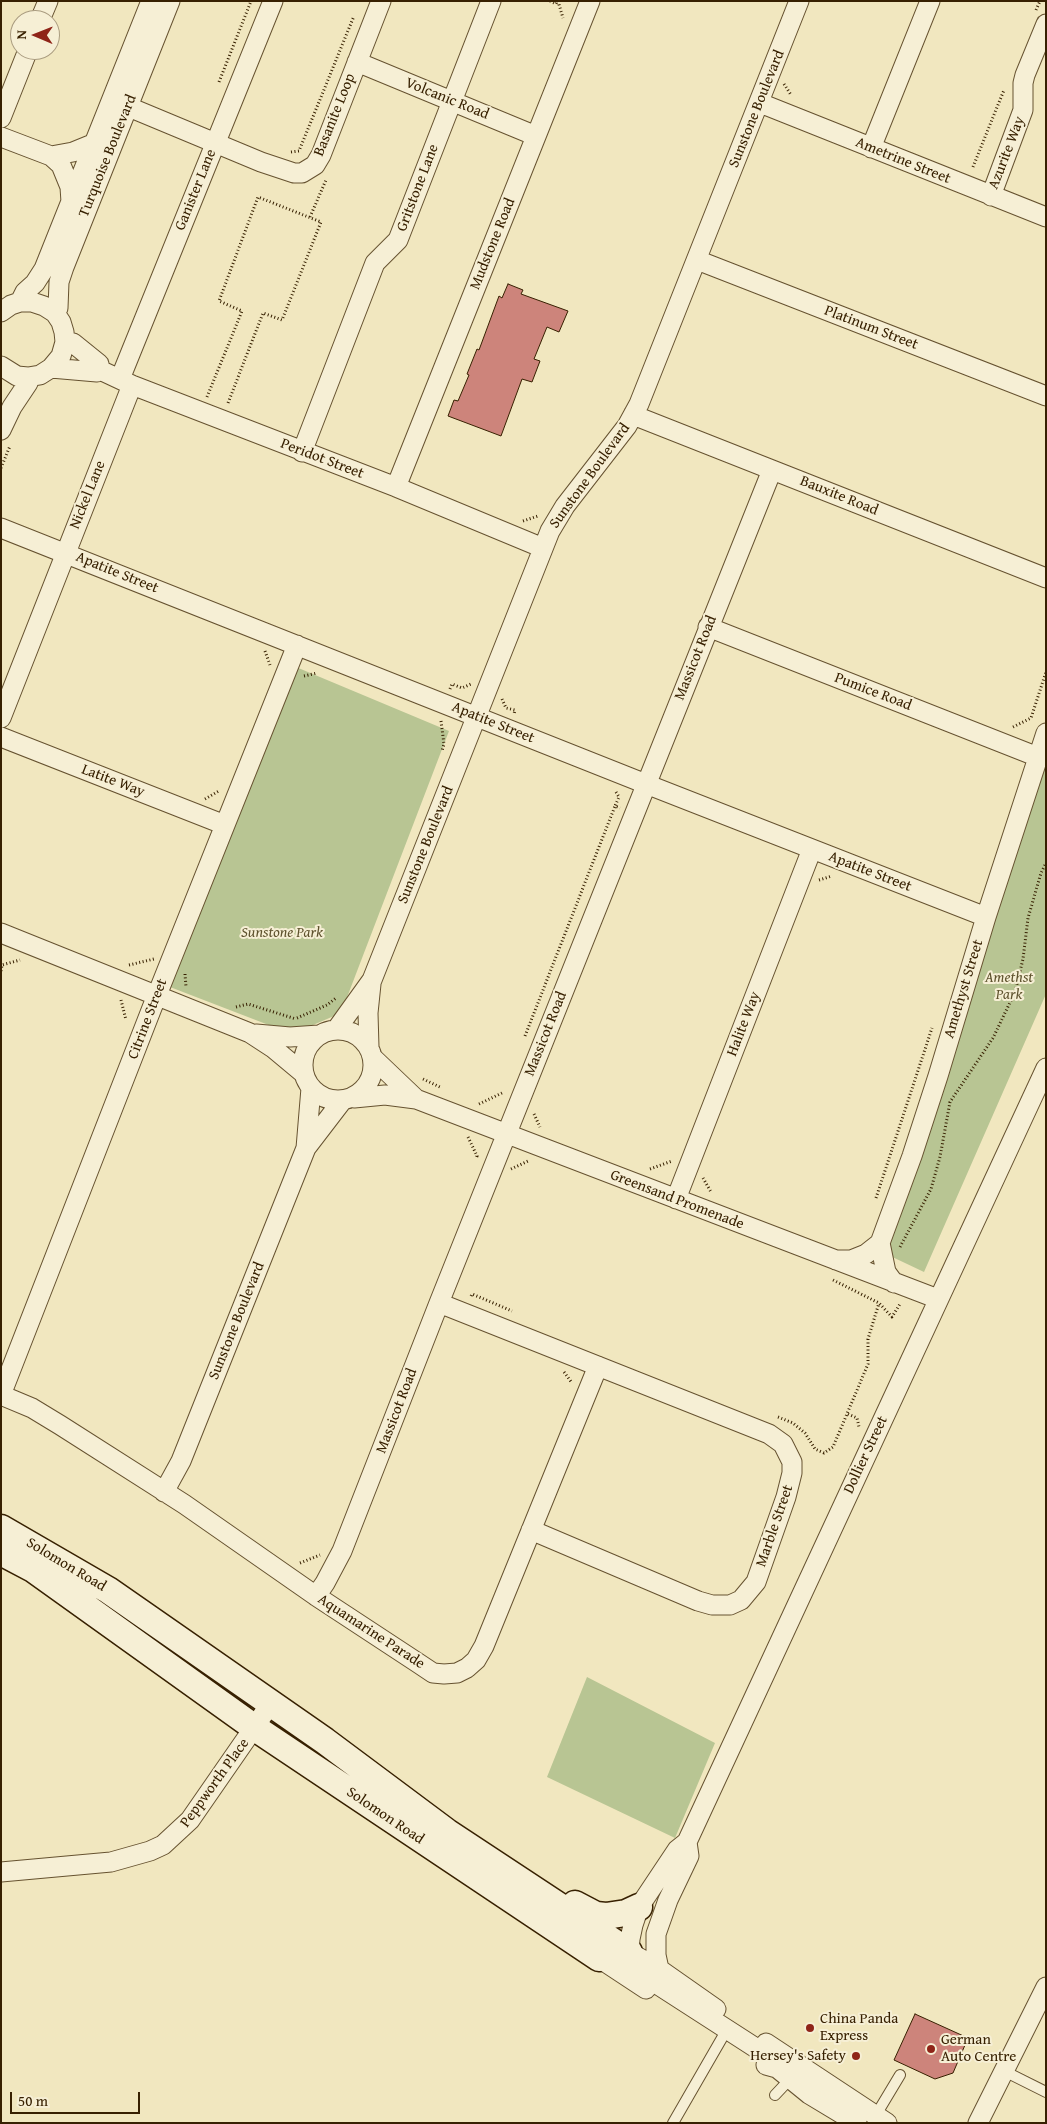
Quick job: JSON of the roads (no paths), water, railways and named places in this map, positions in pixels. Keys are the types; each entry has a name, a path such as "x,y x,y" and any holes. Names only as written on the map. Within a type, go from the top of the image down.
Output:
{"main road":[{"name":"Solomon Road","path":"1,1528 108,1590 271,1704 447,1832 630,1952"},
{"name":"Solomon Road","path":"1,1552 33,1569 255,1728 599,1958"},
{"name":"Solomon Road","path":"447,1832 466,1836 484,1845 585,1911 596,1915 615,1916 626,1914 636,1916"}],"street":[{"name":"Turquoise Boulevard","path":"55,313 58,308 59,282 120,103 151,1"},
{"name":"Turquoise Boulevard","path":"20,302 25,292 35,283 44,269 95,143 120,103 170,1"},
{"name":"Ganister Lane","path":"126,382 215,142 273,1"},
{"name":"Basanite Loop","path":"120,103 284,171 294,173 308,170 315,165 321,155 381,1"},
{"name":"Gritstone Lane","path":"302,452 376,263 398,240 491,1"},
{"name":"Mudstone Road","path":"396,487 590,1"},
{"name":"Sunstone Boulevard","path":"328,1032 348,1013 372,980 550,531 565,506 633,415 647,386 799,1"},
{"path":"871,148 930,1"},
{"name":"Azurite Way","path":"991,196 1023,110 1023,83 1025,75 1046,24"},
{"path":"1,118 24,60"},
{"name":"Volcanic Road","path":"357,62 536,136"},
{"name":"Ametrine Street","path":"760,103 1046,217"},
{"path":"1,136 51,156 62,165 70,187 71,203"},
{"path":"51,156 73,152 95,143"},
{"name":"Platinum Street","path":"697,260 1046,396"},
{"path":"1,312 11,305 20,302 32,302 44,306 55,313 64,332 65,342 61,356 51,368 40,375 17,376 1,366"},
{"name":"Peridot Street","path":"65,342 73,344 99,364 100,370"},
{"name":"Peridot Street","path":"51,368 97,372 100,370 302,452 396,487 543,548"},
{"path":"6,436 12,407 28,383 28,377"},
{"name":"Nickel Lane","path":"1,718 66,552 126,382"},
{"name":"Bauxite Road","path":"633,415 1046,578"},
{"name":"Massicot Road","path":"316,1596 331,1572 345,1542 772,470"},
{"name":"Apatite Street","path":"1,528 66,552 477,717 986,917"},
{"name":"Pumice Road","path":"708,627 1038,757"},
{"name":"Citrine Street","path":"1,1395 157,995 297,645"},
{"name":"Amethyst Street","path":"880,1243 918,1138 986,917 1046,733"},
{"name":"Latite Way","path":"1,737 225,825"},
{"name":"Halite Way","path":"676,1199 812,849"},
{"path":"1,933 250,1033 273,1048 320,1096 331,1100 348,1099 364,1090 371,1080 374,1069 371,1052 355,1034 328,1032 290,1037 250,1033"},
{"name":"Sunstone Boulevard","path":"371,1052 368,1014 372,980"},
{"path":"307,1081 305,1053 311,1042 328,1032"},
{"name":"Greensand Promenade","path":"371,1052 416,1099"},
{"name":"Dollier Street","path":"636,1916 677,1850 687,1842 1046,1068"},
{"name":"Sunstone Boulevard","path":"306,1148 307,1081"},
{"name":"Greensand Promenade","path":"348,1099 385,1096 416,1099 938,1299"},
{"name":"Sunstone Boulevard","path":"164,1492 181,1461 306,1148 348,1099"},
{"path":"830,1259 844,1262 851,1260 866,1254 880,1243 886,1272 894,1283"},
{"name":"Marble Street","path":"439,1303 772,1436 783,1444 788,1452 792,1473 790,1484 756,1582 746,1595 736,1603 720,1606 698,1601 531,1530"},
{"name":"Aquamarine Parade","path":"1,1395 32,1408 184,1504 316,1596 433,1672 444,1674 457,1673 476,1660 484,1646 598,1366"},
{"name":"Peppworth Place","path":"1,1872 111,1862 150,1851 163,1845 190,1820 271,1704"},
{"name":"Dollier Street","path":"659,1969 656,1955 656,1934 668,1900 689,1856 687,1842"},
{"path":"630,1952 630,1939 636,1916"},
{"name":"Solomon Road","path":"630,1952 659,1969 799,2066 881,2119"},
{"name":"Solomon Road","path":"630,1952 636,1969 759,2050 774,2061 784,2073 809,2094 858,2123"},
{"name":"Solomon Road","path":"599,1958 756,2060 784,2073"},
{"path":"978,2123 1046,1987"}],"lane":[{"path":"673,2123 722,2038"},
{"path":"1004,2071 1046,2092"},
{"path":"775,2096 784,2073"},
{"path":"881,2119 900,2075"}],"place":[{"name":"China Panda Express","path":"810,2028"},
{"name":"German Auto Centre","path":"931,2049"},
{"name":"Hersey's Safety","path":"856,2056"}],"park label":[{"name":"Sunstone Park","path":"282,933"},
{"name":"Amethst Park","path":"1009,986"}]}
